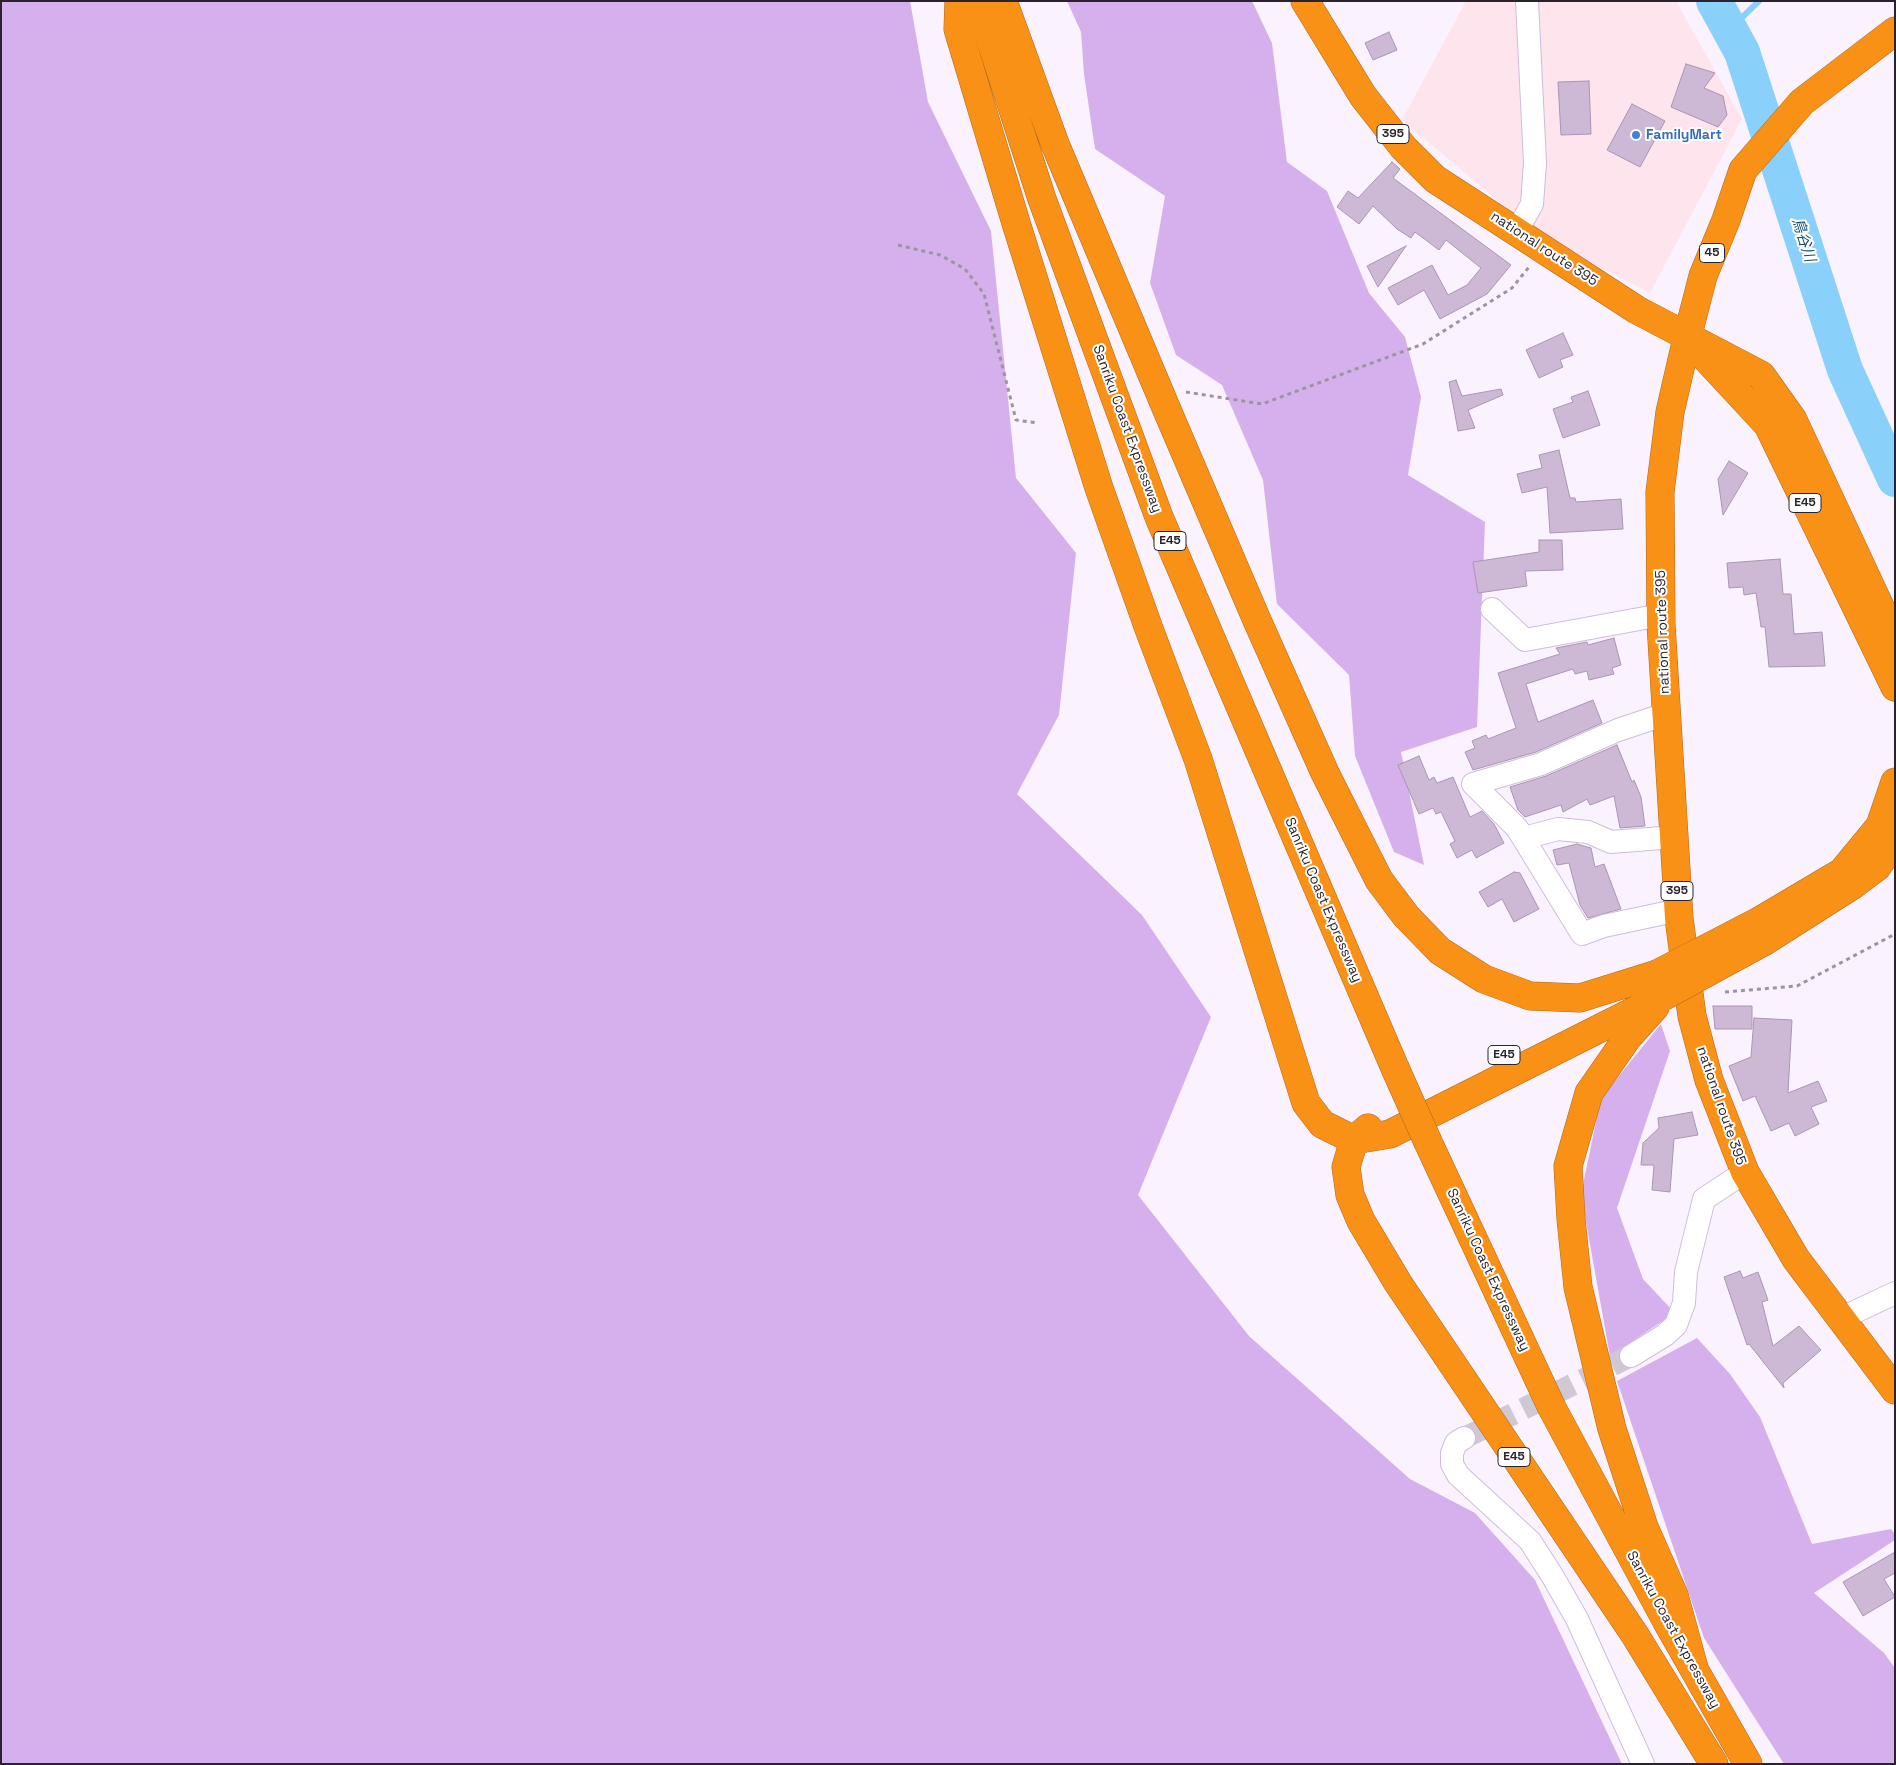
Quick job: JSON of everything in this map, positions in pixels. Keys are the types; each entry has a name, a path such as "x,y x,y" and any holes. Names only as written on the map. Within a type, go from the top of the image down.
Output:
{"highway":[{"path":"959,1 958,30 1045,318 1099,488 1198,760 1306,1103 1322,1124 1354,1140 1390,1134 1661,985"},
{"name":"Sanriku Coast Expressway","path":"978,1 1042,199 1159,517 1395,1068 1552,1408 1748,1764"},
{"path":"1003,1 1055,144 1198,482 1325,773 1379,880 1406,916 1440,951 1484,979 1530,996 1580,998 1661,985"},
{"name":"national route 395","path":"1306,1 1363,96 1403,147 1435,178 1637,310 1687,338 1670,412 1660,492 1661,615 1666,714 1679,910 1692,1016 1709,1080 1745,1172 1796,1259 1895,1390"},
{"name":"45","path":"1687,338 1703,276 1726,220 1743,170 1802,102 1895,31"},
{"name":"E45","path":"1687,338 1761,375 1788,413 1895,639"},
{"name":"E45","path":"1687,338 1768,425 1895,687"},
{"name":"E45","path":"1763,930 1842,872 1880,826 1895,782"},
{"name":"E45","path":"1694,1668 1674,1595 1644,1528 1612,1429 1578,1287 1568,1166 1589,1093 1628,1038 1661,985 1869,873 1877,867 1895,840"},
{"name":"E45","path":"1354,1140 1346,1167 1350,1195 1361,1220 1398,1283 1634,1635 1714,1764"}],"street":[{"path":"1517,231 1532,204 1535,163 1527,1"},
{"path":"1492,609 1525,640 1661,615"},
{"path":"1666,714 1618,730 1541,764 1473,784 1517,828 1582,934 1604,926 1679,910"},
{"path":"1524,838 1558,829 1588,832 1611,842 1674,837"},
{"path":"1631,1356 1665,1335 1676,1325 1684,1303 1686,1272 1704,1199 1745,1172"},
{"path":"1842,1318 1895,1294"},
{"path":"1464,1438 1456,1443 1452,1453 1452,1464 1458,1475 1530,1541 1577,1619 1643,1764"}],"path":[{"path":"898,244 940,255 965,269 984,294 1016,420 1038,422"},
{"path":"1178,391 1262,404 1423,344 1512,288 1543,249"},
{"path":"1725,992 1797,986 1895,934"}],"shaded area":[{"path":"1,1 910,1 928,102 991,231 1016,478 1076,553 1059,715 1017,794 1142,915 1211,1017 1138,1195 1249,1336 1410,1479 1475,1513 1535,1580 1622,1764 1,1764"},
{"path":"1067,1 1252,1 1272,43 1287,162 1327,191 1369,293 1405,337 1421,397 1408,475 1485,522 1477,727 1401,752 1424,865 1394,852 1355,756 1349,675 1277,604 1263,480 1222,385 1176,355 1150,283 1165,196 1095,149 1084,74 1081,32"},
{"path":"1466,1 1676,1 1742,119 1650,293 1540,236 1402,120"},
{"path":"1661,1024 1670,1051 1617,1208 1643,1279 1675,1313 1610,1356 1581,1194 1601,1098"},
{"path":"1697,1338 1730,1374 1760,1417 1812,1544 1891,1529 1895,1534 1895,1540 1814,1593 1884,1653 1895,1668 1895,1764 1784,1764 1704,1638 1617,1381"}],"building":[{"path":"1389,32 1397,50 1373,60 1365,43"},
{"path":"1686,64 1715,73 1704,88 1723,96 1727,115 1718,127 1671,107"},
{"path":"1589,81 1591,134 1561,135 1558,82"},
{"name":"FamilyMart","path":"1632,104 1665,121 1640,167 1607,150"},
{"path":"1392,162 1400,169 1393,178 1511,265 1487,294 1440,319 1424,290 1398,305 1388,288 1432,265 1448,295 1467,285 1481,268 1446,240 1439,250 1415,232 1411,238 1397,229 1373,206 1359,224 1337,207 1348,191 1358,198"},
{"path":"1406,246 1378,287 1367,266"},
{"path":"1563,333 1573,355 1560,360 1563,367 1539,378 1526,350"},
{"path":"1456,380 1462,396 1501,389 1503,395 1468,410 1475,428 1458,431 1449,382"},
{"path":"1588,391 1600,425 1563,438 1553,409 1573,402 1571,397"},
{"path":"1559,450 1570,498 1575,498 1576,502 1621,499 1623,529 1550,533 1547,487 1522,493 1517,474 1542,468 1539,455"},
{"path":"1729,461 1748,473 1723,515 1718,479"},
{"path":"1539,540 1562,540 1563,570 1525,571 1527,586 1478,593 1473,562 1539,552"},
{"path":"1780,559 1783,594 1791,594 1794,634 1822,632 1825,666 1769,667 1765,627 1761,627 1756,593 1744,595 1743,587 1729,588 1727,563"},
{"path":"1614,638 1621,665 1612,668 1614,674 1589,680 1587,671 1575,674 1573,669 1526,684 1538,722 1593,700 1602,723 1536,752 1473,770 1465,752 1475,748 1472,741 1486,735 1488,739 1516,728 1498,673 1560,654 1556,648 1587,642 1588,645"},
{"path":"1617,745 1632,782 1634,780 1641,797 1645,826 1620,828 1614,796 1590,805 1587,799 1563,812 1561,805 1525,817 1518,810 1510,787 1546,776"},
{"path":"1419,756 1429,780 1434,777 1437,783 1453,777 1470,817 1482,811 1494,824 1504,843 1476,858 1472,850 1457,858 1450,844 1455,841 1441,812 1436,814 1433,808 1419,814 1398,765"},
{"path":"1577,844 1591,848 1595,867 1604,864 1621,909 1588,918 1580,905 1569,863 1557,865 1553,850"},
{"path":"1514,872 1520,873 1539,909 1514,922 1502,899 1488,907 1479,892"},
{"path":"1713,1006 1752,1006 1752,1029 1715,1029"},
{"path":"1754,1018 1792,1020 1788,1093 1818,1081 1827,1101 1811,1107 1819,1124 1795,1136 1789,1123 1771,1131 1755,1096 1743,1101 1729,1066 1751,1057"},
{"path":"1692,1112 1698,1135 1674,1139 1670,1192 1652,1190 1654,1165 1641,1165 1643,1143 1659,1128 1658,1118"},
{"path":"1740,1271 1743,1278 1758,1272 1768,1300 1762,1302 1773,1346 1799,1326 1821,1350 1783,1383 1784,1388 1749,1344 1747,1345 1724,1277"},
{"path":"1895,1552 1895,1573 1884,1579 1895,1597 1863,1616 1843,1582"}],"waterway":[{"name":"鳥谷川","path":"1714,1 1742,52 1845,370 1895,479"},
{"path":"1729,30 1759,1"}],"tunnel":[{"path":"1464,1438 1631,1356"}],"place":[{"name":"FamilyMart","path":"1636,135"}]}
